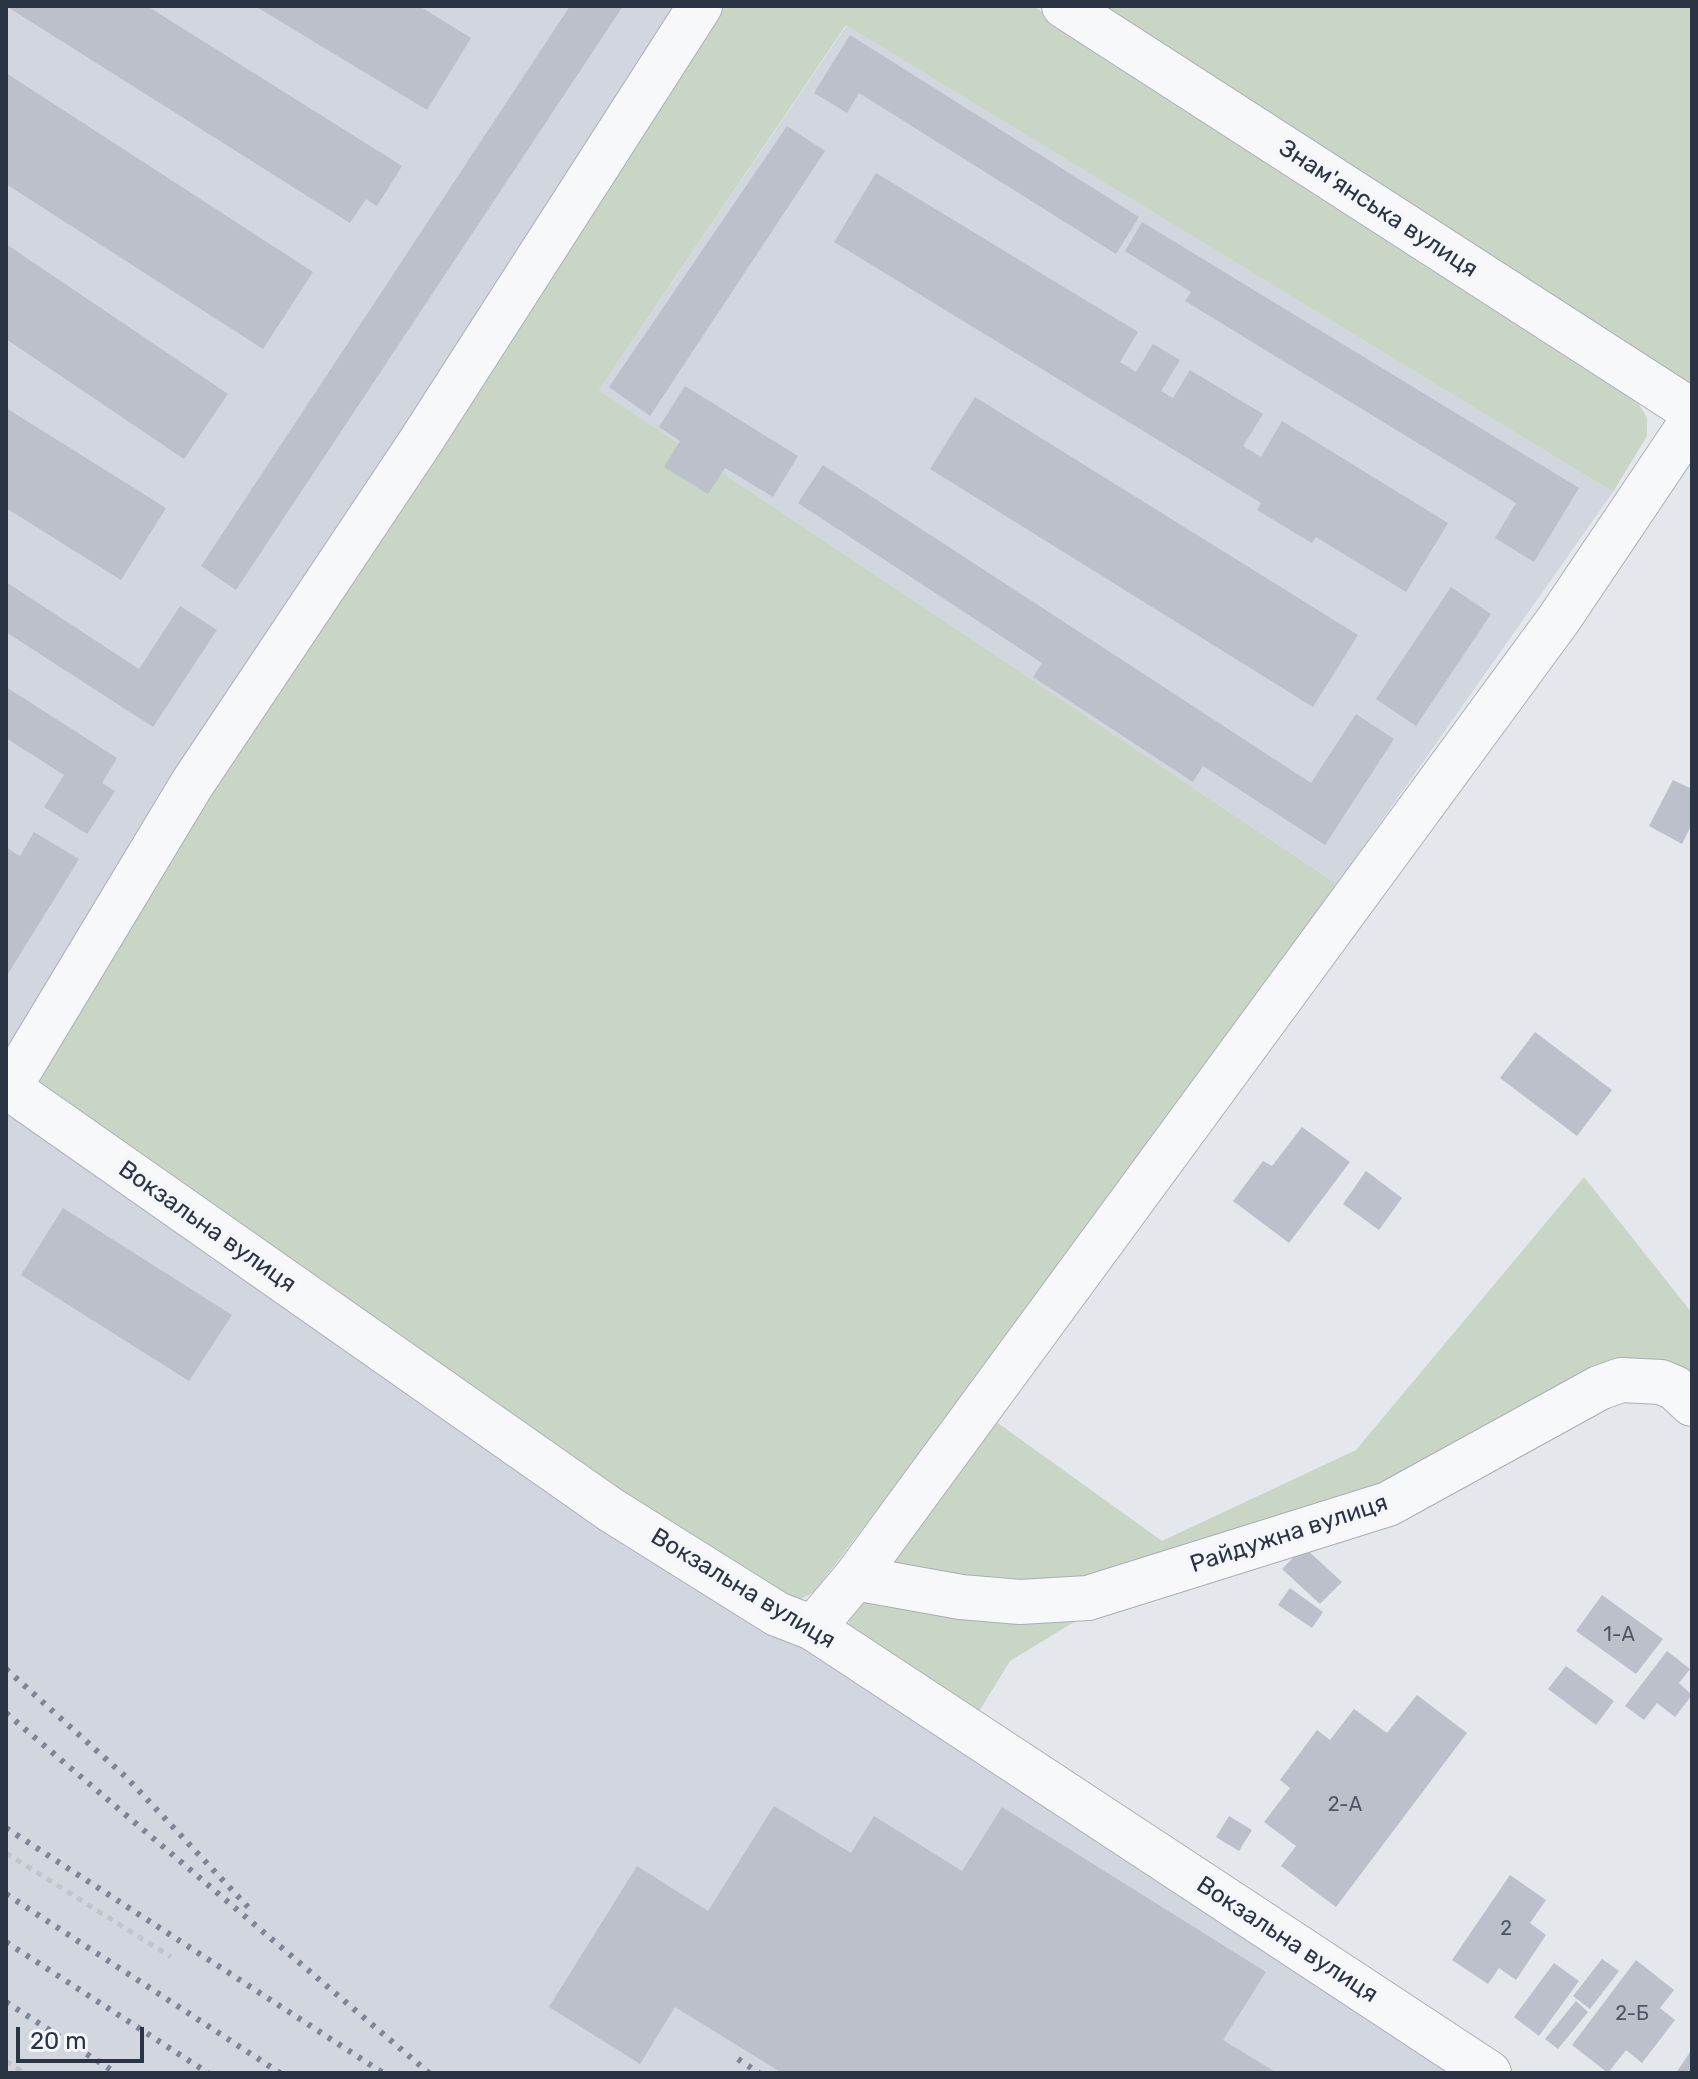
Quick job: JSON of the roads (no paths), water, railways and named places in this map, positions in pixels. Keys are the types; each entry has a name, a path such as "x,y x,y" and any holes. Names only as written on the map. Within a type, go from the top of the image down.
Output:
{"street":[{"name":"Вокзальна вулиця","path":"700,6 419,444 192,784 9,1088 611,1510 777,1614 813,1628 1489,2073"},
{"name":"Знам'янська вулиця","path":"1064,6 1692,411"},
{"path":"813,1628 855,1578 1559,619 1692,421"},
{"name":"Райдужна вулиця","path":"855,1578 961,1597 1020,1602 1088,1598 1388,1504 1599,1388 1621,1380 1661,1382 1675,1388 1692,1404"}],"railway":[{"path":"6,1669 127,1778 248,1907"},
{"path":"6,1713 429,2073"},
{"path":"6,1828 383,2073"},
{"path":"6,1894 280,2073"},
{"path":"6,1942 208,2073"},
{"path":"6,2002 116,2073"},
{"path":"738,2059 759,2073"}]}
